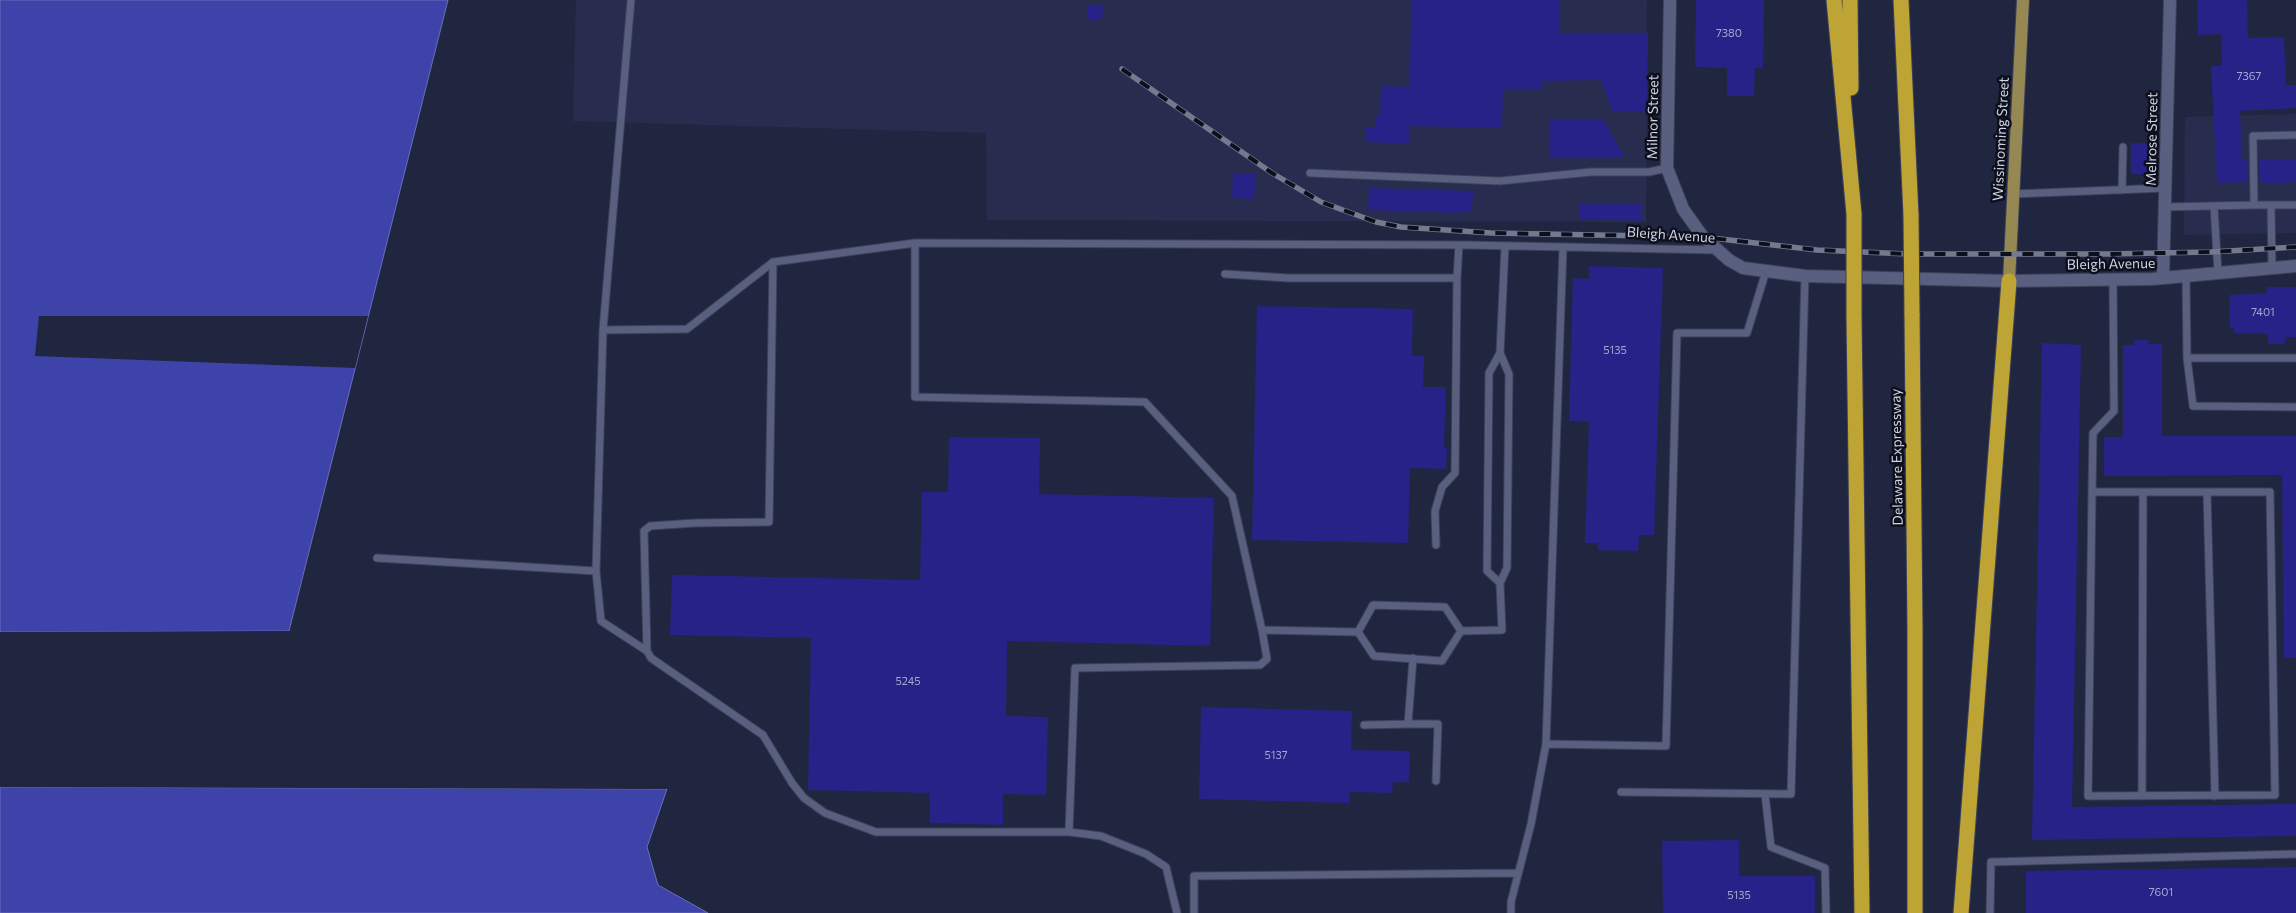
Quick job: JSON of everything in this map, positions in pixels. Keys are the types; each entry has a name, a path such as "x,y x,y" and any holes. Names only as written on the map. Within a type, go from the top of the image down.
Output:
{"highway":[{"path":"1834,0 1854,214"},
{"path":"1850,0 1862,913"},
{"name":"Delaware Expressway","path":"1901,0 1911,215 1915,620 1915,913"},
{"path":"1961,913 2009,280"}],"main road":[{"name":"Milnor Street","path":"1670,0 1668,168 1684,210 1703,237 1716,250"},
{"name":"Wissinoming Street","path":"2009,280 2023,0"},
{"name":"Melrose Street","path":"2163,278 2170,0"},
{"name":"Bleigh Avenue","path":"1716,250 1744,268 1805,276 1927,280 2113,280 2163,278 2296,266"}],"lane":[{"path":"631,0 603,330 596,571 601,621 647,651 651,658 763,735 792,783 804,798 825,813 876,832 1069,832 1102,836 1146,854 1166,866 1176,913"},
{"path":"2254,205 2253,136 2296,135"},
{"path":"2122,190 2123,147"},
{"path":"1310,174 1500,181 1591,172 1649,172 1668,168"},
{"path":"2013,194 2166,188"},
{"path":"2165,207 2296,204"},
{"path":"2271,205 2272,268"},
{"path":"2214,206 2218,273"},
{"path":"915,243 915,397 1145,402 1232,496 1267,659 1260,665 1075,668 1069,832"},
{"name":"Bleigh Avenue","path":"772,262 915,243 1459,245 1716,250"},
{"path":"1436,545 1435,510 1442,487 1455,473 1459,245"},
{"path":"1461,631 1502,630 1500,583 1507,568 1509,374 1500,353 1505,246"},
{"path":"1511,913 1511,902 1531,824 1546,744 1563,247"},
{"path":"603,330 687,329 772,262"},
{"path":"647,651 644,531 650,526 769,522 772,262"},
{"path":"1546,744 1666,746 1677,333 1747,333 1766,271"},
{"path":"1225,274 1288,278 1457,278"},
{"path":"1621,792 1791,794 1805,276"},
{"path":"2186,276 2186,358 2193,406 2296,407"},
{"path":"2092,492 2270,492 2274,795 2088,796 2092,492 2093,433 2114,411 2113,280"},
{"path":"1500,353 1489,372 1487,571 1500,583"},
{"path":"2186,358 2296,358"},
{"path":"2142,796 2143,492"},
{"path":"2207,492 2215,796"},
{"path":"377,558 596,571"},
{"path":"1358,632 1373,605 1444,607 1461,631"},
{"path":"1262,630 1358,632"},
{"path":"1358,632 1374,656 1442,660 1461,631"},
{"path":"1408,724 1413,658"},
{"path":"1364,725 1438,724 1436,781"},
{"path":"1765,794 1771,847 1825,868 1826,913"},
{"path":"1990,913 1991,862 2296,854"},
{"path":"1194,913 1194,876 1518,873"}],"shaded area":[{"path":"0,0 448,0 289,631 0,632"},
{"path":"576,0 1647,0 1646,222 987,220 986,133 573,121"},
{"path":"2296,114 2296,233 2184,235 2185,117"},
{"path":"0,787 667,789 647,847 658,885 708,913 0,913"}],"pier":[{"path":"39,316 368,316 355,368 35,356"},
{"path":"291,631 289,634 0,634 0,632"},
{"path":"0,784 665,787 667,789 0,787"}],"building":[{"path":"1412,0 1560,0 1559,33 1648,33 1647,112 1613,112 1601,80 1542,81 1542,90 1503,89 1502,128 1409,126 1409,144 1366,142 1366,127 1375,128 1376,115 1380,116 1381,86 1409,87"},
{"path":"1696,0 1764,0 1763,68 1755,68 1754,96 1727,96 1727,68 1695,67"},
{"path":"2197,0 2247,0 2248,38 2284,37 2286,85 2296,85 2296,108 2240,111 2242,160 2248,160 2248,182 2217,183 2211,66 2222,66 2221,34 2198,35"},
{"path":"1088,5 1103,6 1102,20 1087,19"},
{"path":"1549,119 1603,119 1625,158 1549,158"},
{"path":"2131,143 2155,144 2155,175 2131,174"},
{"path":"2296,159 2296,182 2264,184 2264,181 2259,181 2259,160"},
{"path":"1233,173 1256,174 1254,199 1232,198"},
{"path":"1369,188 1473,191 1472,211 1460,211 1460,213 1368,210"},
{"path":"1642,203 1642,221 1579,219 1579,204"},
{"path":"1589,266 1663,268 1654,535 1639,535 1638,551 1598,550 1598,543 1585,543 1589,422 1569,421 1573,278 1589,279"},
{"path":"2267,287 2296,287 2296,337 2285,337 2285,344 2269,344 2267,334 2234,333 2234,328 2230,328 2229,295 2267,293"},
{"path":"1257,306 1413,309 1412,356 1424,356 1423,387 1446,387 1444,448 1447,448 1446,469 1410,468 1408,543 1252,540"},
{"path":"2134,340 2148,340 2148,344 2162,344 2162,436 2296,436 2296,658 2284,658 2282,475 2104,476 2104,437 2123,437 2123,345 2134,345"},
{"path":"2042,343 2081,345 2072,807 2296,804 2296,836 2032,840"},
{"path":"949,437 1040,438 1039,494 1214,498 1210,646 1007,641 1006,716 1048,717 1046,795 1003,794 1003,825 930,823 930,793 808,790 811,638 670,635 672,575 920,580 922,492 948,492"},
{"path":"1201,707 1352,711 1351,750 1410,751 1409,782 1393,782 1392,793 1349,792 1349,803 1199,799"},
{"path":"1739,840 1739,876 1815,876 1815,913 1663,913 1662,841"},
{"path":"2296,867 2296,913 2026,913 2026,871"}],"railway":[{"path":"1122,69 1272,173 1321,202 1376,222 1401,227 1491,233 1703,237 1817,250 1908,254 2108,254 2211,252 2296,247"}]}
